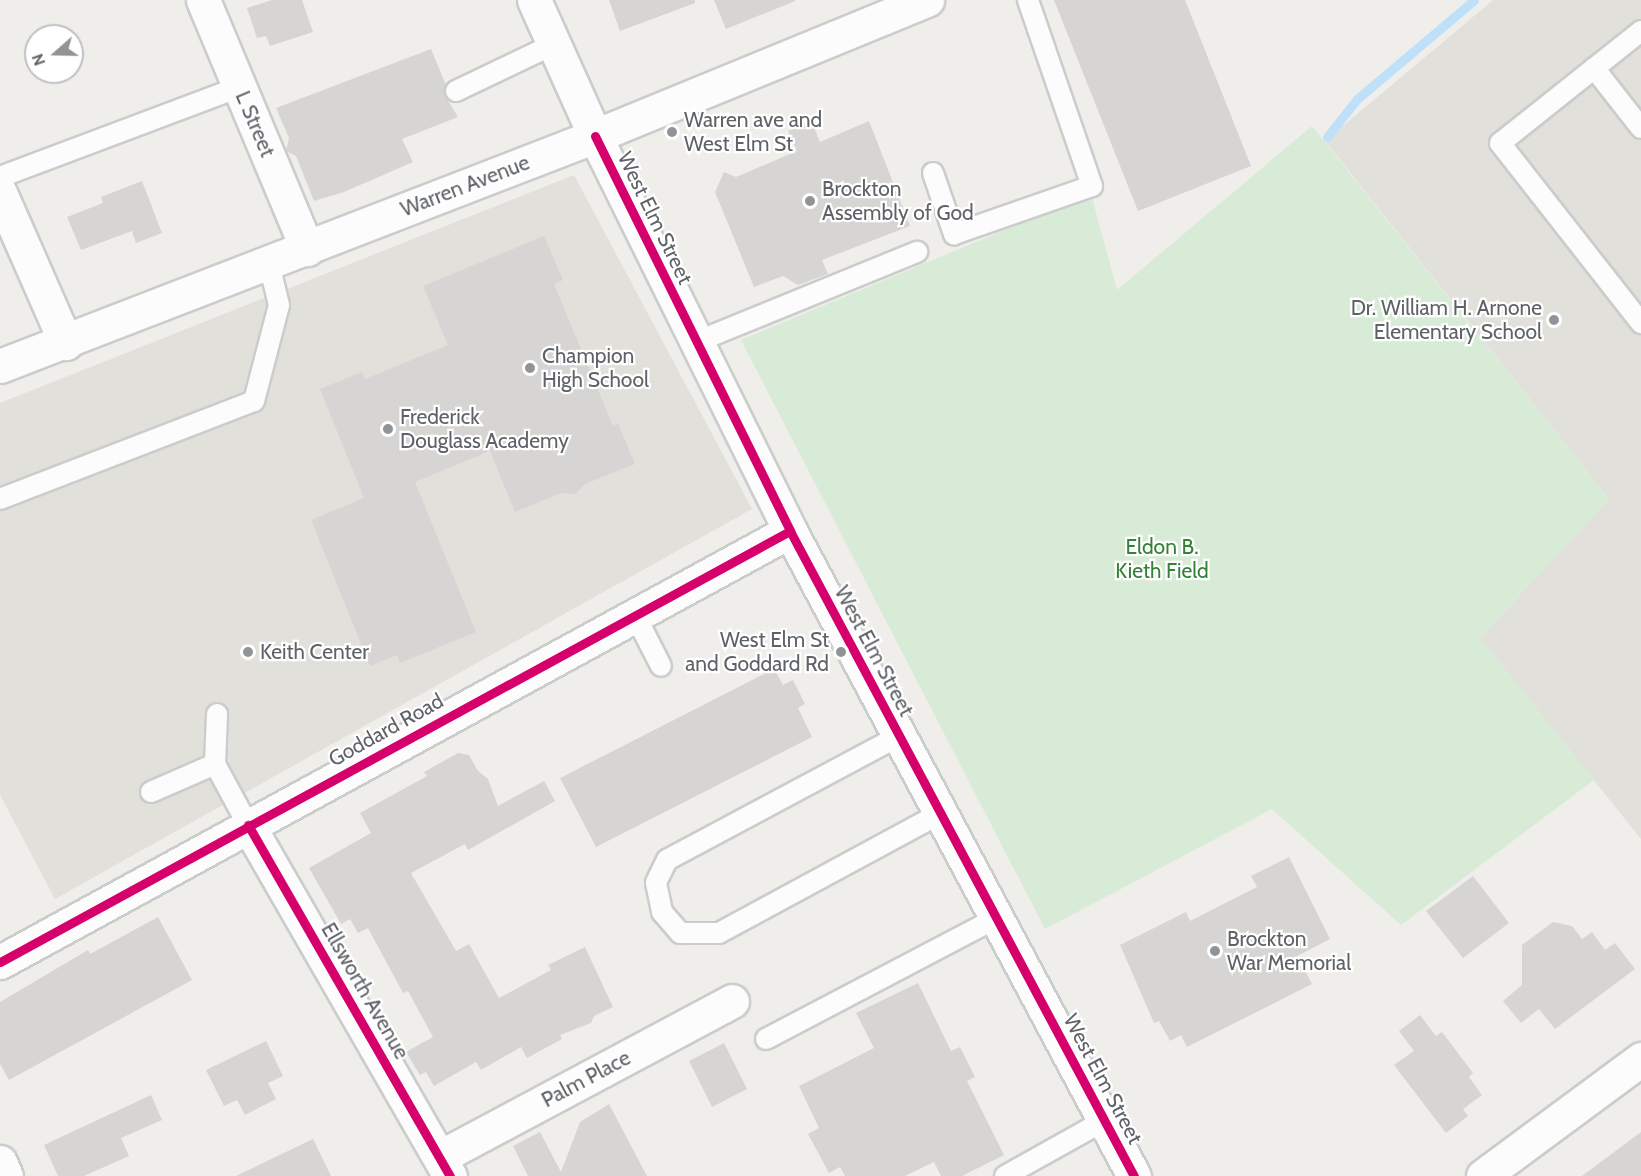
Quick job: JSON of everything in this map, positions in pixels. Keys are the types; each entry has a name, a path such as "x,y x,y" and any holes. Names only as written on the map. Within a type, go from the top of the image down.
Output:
{"street":[{"name":"L Street","path":"203,0 307,249"},
{"name":"West Elm Street","path":"534,0 595,136 790,531 1134,1176"},
{"name":"Warren Avenue","path":"0,366 66,343 595,136 927,0"},
{"path":"0,193 66,343"},
{"name":"Goddard Road","path":"0,962 790,531"},
{"name":"Ellsworth Avenue","path":"248,825 445,1166"},
{"name":"Palm Place","path":"445,1166 732,1000"},
{"path":"1483,1176 1641,1059"},
{"path":"0,1162 6,1176"}],"lane":[{"path":"933,173 954,234 1092,186 1028,0"},
{"path":"1641,32 1500,143 1641,323"},
{"path":"456,91 554,44"},
{"path":"1594,68 1641,128"},
{"path":"0,177 240,87"},
{"path":"696,342 917,252"},
{"path":"0,499 254,401 279,305 268,264"},
{"path":"635,615 661,666"},
{"path":"218,714 215,764 248,825"},
{"path":"899,736 668,860 656,883 662,912 681,933 719,933 941,813"},
{"path":"151,792 215,764"},
{"path":"766,1039 996,918"},
{"path":"1005,1176 1105,1120"}],"shaded area":[{"name":"Dr. William H. Arnone Elementary School","path":"1493,0 1641,0 1641,839 1480,638 1609,499 1325,141"},
{"name":"Keith Center","path":"574,175 752,509 55,899 0,795 0,403"}],"green space":[{"name":"Eldon B. Kieth Field","path":"1312,126 1609,499 1480,638 1594,780 1401,925 1272,809 1045,929 741,340 1091,194 1117,290"}],"building":[{"path":"272,0 302,0 313,32 270,46 266,36 257,38 247,8"},
{"path":"609,0 695,0 695,3 620,31"},
{"path":"714,0 795,0 795,1 726,29"},
{"path":"1054,0 1185,0 1251,166 1138,211"},
{"path":"431,49 446,85 445,96 458,117 402,139 413,162 344,192 314,201 296,156 286,151 289,138 276,108"},
{"name":"Brockton Assembly of God","path":"869,121 910,226 822,260 828,274 798,285 783,276 754,287 715,192 724,172 736,177 797,151 788,131 812,122 820,142"},
{"path":"142,181 162,233 136,243 132,231 81,250 67,217 103,203 101,197"},
{"path":"544,236 563,280 554,284 613,426 618,423 635,464 585,484 575,494 561,493 515,512 490,451 415,482 476,632 400,663 397,655 370,666 311,520 364,498 320,389 362,372 365,379 448,345 423,286"},
{"path":"774,669 783,685 793,680 805,704 798,708 812,737 596,847 560,778"},
{"path":"458,753 469,755 478,771 488,779 498,806 544,781 555,801 468,850 465,844 411,873 456,951 469,944 499,998 551,970 548,965 585,947 613,1007 594,1016 591,1023 560,1035 562,1039 527,1058 521,1047 481,1070 476,1062 434,1086 426,1072 420,1075 406,1052 433,1037 408,991 403,993 368,928 358,933 350,919 341,924 309,868 371,833 360,813 427,776 424,772"},
{"name":"Brockton War Memorial","path":"1289,857 1330,939 1297,956 1312,984 1187,1047 1181,1035 1170,1041 1159,1021 1154,1023 1120,945 1186,912 1190,921 1257,887 1251,876"},
{"path":"1473,876 1509,923 1463,958 1426,911"},
{"path":"158,917 192,980 9,1080 0,1064 0,1002 88,950 90,954"},
{"path":"1553,922 1572,926 1582,939 1592,932 1605,950 1615,943 1635,969 1555,1029 1539,1009 1521,1023 1503,1001 1522,985 1522,945"},
{"path":"918,983 951,1051 960,1047 975,1077 967,1081 1004,1155 962,1176 941,1176 934,1162 905,1176 845,1176 840,1167 829,1173 808,1134 819,1128 799,1086 874,1048 856,1013"},
{"path":"1420,1015 1436,1036 1442,1032 1473,1073 1469,1077 1482,1095 1463,1109 1468,1116 1446,1133 1394,1065 1414,1051 1399,1031"},
{"path":"266,1041 283,1076 268,1083 276,1099 245,1115 237,1100 224,1106 206,1070"},
{"path":"724,1043 747,1089 712,1107 689,1061"},
{"path":"151,1095 162,1120 121,1138 129,1156 84,1176 58,1176 44,1145"},
{"path":"609,1104 647,1176 528,1176 513,1146 540,1132 561,1172 580,1122"},
{"path":"1641,1132 1641,1176 1582,1176"},
{"path":"313,1139 331,1176 236,1176"}],"waterway":[{"path":"1327,137 1357,99 1474,0"}],"cycle path":[{"path":"595,136 790,531 1134,1176"},
{"path":"0,962 790,531"},
{"path":"248,825 450,1176"}],"place":[{"name":"Warren ave and West Elm St","path":"672,132"},
{"name":"Brockton Assembly of God","path":"810,201"},
{"name":"Dr. William H. Arnone Elementary School","path":"1554,320"},
{"name":"Champion High School","path":"530,368"},
{"name":"Frederick Douglass Academy","path":"388,429"},
{"name":"Keith Center","path":"248,652"},
{"name":"West Elm St and Goddard Rd","path":"841,652"},
{"name":"Brockton War Memorial","path":"1215,951"}]}
